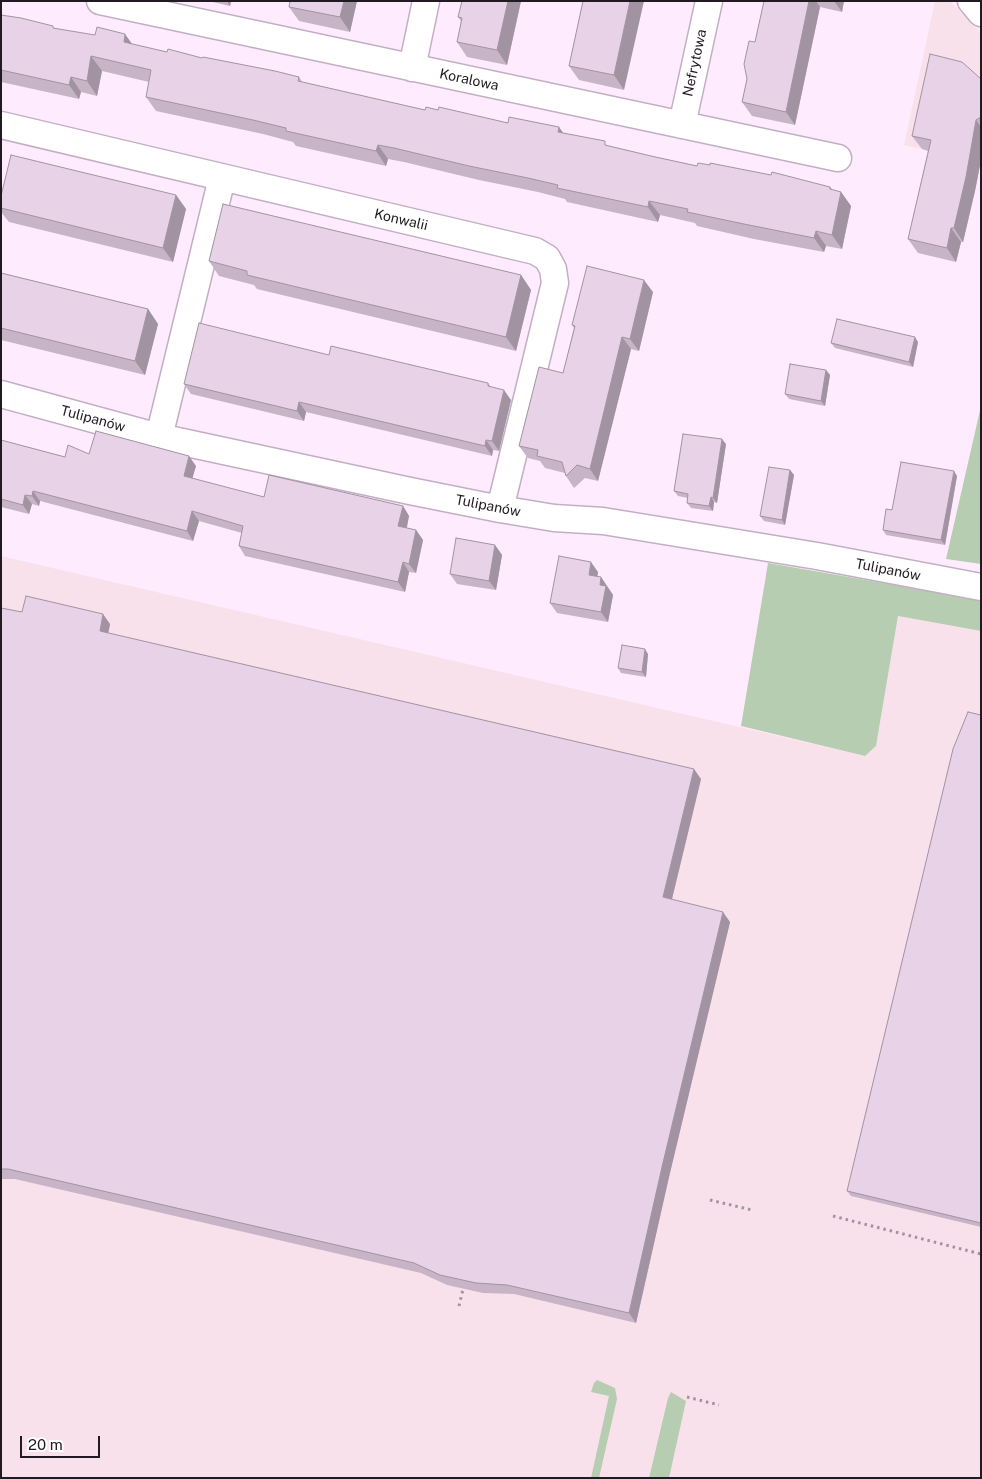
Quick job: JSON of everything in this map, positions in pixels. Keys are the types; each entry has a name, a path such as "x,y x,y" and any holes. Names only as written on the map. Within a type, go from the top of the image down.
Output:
{"street":[{"name":"Koralowa","path":"100,1 127,4 412,68 838,158"},
{"path":"412,68 426,1"},
{"name":"Nefrytowa","path":"682,125 708,1"},
{"path":"971,1 981,13"},
{"name":"Konwalii","path":"1,125 535,251 547,258 553,269 555,283 500,509"},
{"path":"159,437 222,178"},
{"name":"Tulipanów","path":"1,394 159,437 500,509 554,518 603,521 816,556 981,587"}],"path":[{"path":"710,1200 752,1210"},
{"path":"833,1216 981,1254"},
{"path":"459,1306 463,1289"},
{"path":"687,1397 719,1405"}],"shaded area":[{"path":"935,1 950,1 981,33 981,163 904,145"},
{"path":"1,556 865,756 876,746 898,616 981,631 981,1478 1,1478"}],"green space":[{"path":"981,406 981,564 946,559"},
{"path":"768,563 981,600 981,631 898,616 876,746 865,756 741,726"},
{"path":"597,1380 615,1388 617,1399 599,1478 591,1478 609,1396 591,1392"},
{"path":"671,1392 686,1401 669,1478 649,1478 668,1398"}],"building":[{"path":"290,1 344,1 340,17 289,7"},
{"path":"462,1 508,1 497,50 457,42 462,18 458,17"},
{"path":"583,1 630,1 614,75 569,66"},
{"path":"764,1 809,1 786,112 742,102 747,79 744,64 749,41 755,42"},
{"path":"1,15 53,26 53,28 95,35 97,27 125,34 124,42 167,52 168,49 202,58 275,71 299,77 298,81 425,110 426,107 438,110 439,107 508,123 509,117 559,127 558,132 605,141 605,145 651,156 697,166 698,163 710,165 710,163 771,175 772,172 830,187 830,189 841,192 832,235 816,231 814,238 687,212 688,209 649,201 648,207 557,188 558,185 394,148 378,145 376,151 286,131 286,128 146,97 151,70 91,56 87,81 71,77 69,85 1,70"},
{"path":"930,54 962,62 981,79 981,117 976,120 966,177 954,228 951,228 947,248 908,239 931,140 912,136"},
{"path":"11,155 176,195 163,248 1,208 1,196"},
{"path":"223,204 521,275 506,337 247,275 247,271 209,261"},
{"path":"587,266 644,280 630,339 622,337 590,469 577,465 566,476 562,462 537,456 538,450 519,446 539,367 563,373 575,326 572,325"},
{"path":"1,273 148,309 135,361 1,328"},
{"path":"837,319 915,337 909,362 831,343"},
{"path":"199,323 329,355 331,346 488,383 488,386 504,390 492,441 486,440 485,446 299,402 297,411 184,384"},
{"path":"790,364 826,370 821,401 785,394"},
{"path":"96,431 189,456 184,476 264,497 269,475 403,506 398,526 416,530 409,564 403,562 398,582 239,546 243,526 192,511 187,531 33,491 32,496 25,495 23,505 1,499 1,440 65,457 68,445 89,454"},
{"path":"683,434 722,439 713,498 711,497 709,506 687,503 688,494 674,491"},
{"path":"901,462 954,471 941,540 883,530 886,509 892,510"},
{"path":"769,467 790,470 782,520 760,516"},
{"path":"456,538 495,545 489,581 450,574"},
{"path":"559,556 591,562 589,575 601,577 600,585 606,586 601,612 550,603"},
{"path":"26,596 103,614 100,631 694,769 663,897 723,912 629,1313 507,1285 476,1283 440,1275 414,1263 8,1169 1,1169 1,608 22,612"},
{"path":"622,645 645,649 642,672 618,668"},
{"path":"968,712 981,715 981,1223 847,1191 953,749"}]}
